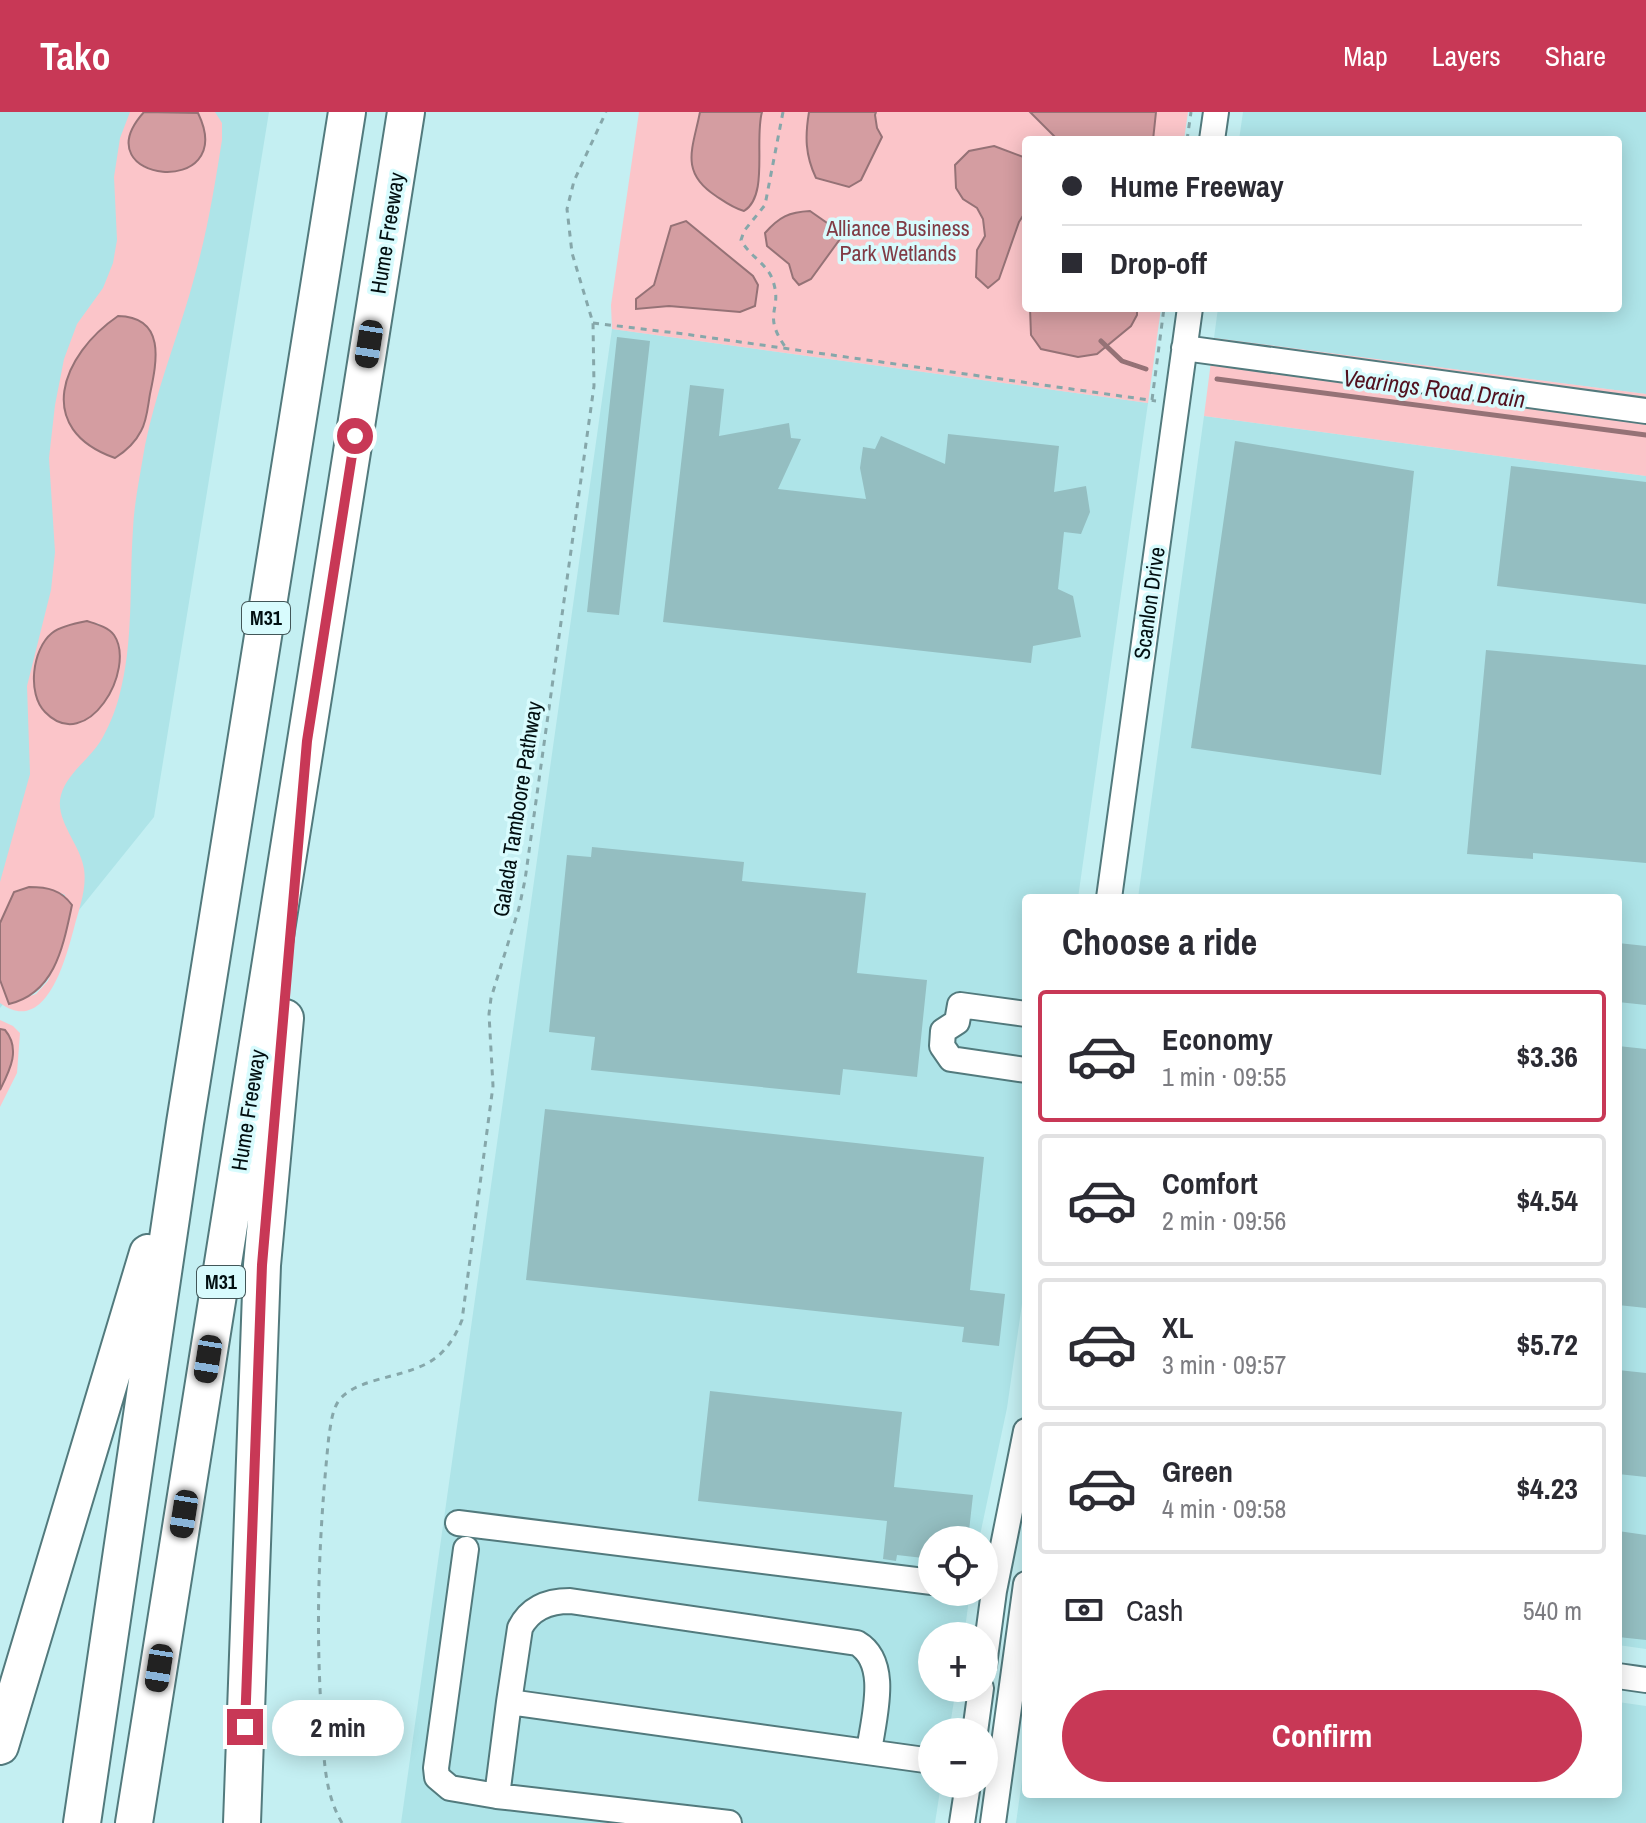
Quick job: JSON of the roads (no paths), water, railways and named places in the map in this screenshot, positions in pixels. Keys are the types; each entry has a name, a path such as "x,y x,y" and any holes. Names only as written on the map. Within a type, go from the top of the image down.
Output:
{"highway":[{"name":"M31","path":"82,1823 185,1123 347,112"},
{"name":"Hume Freeway","path":"134,1823 406,112"},
{"path":"242,1823 262,1265 307,741"},
{"path":"0,1746 96,1432 185,1123"}],"street":[{"path":"1213,136 1216,112"},
{"name":"Scanlon Drive","path":"1110,894 1189,312"},
{"path":"1184,348 1646,411"},
{"path":"1022,1013 960,1005 957,1022 943,1031 942,1046 951,1059 1022,1068"},
{"path":"998,1551 1022,1448"},
{"path":"458,1523 918,1580"},
{"path":"466,1549 437,1777 450,1788 497,1796 729,1823"},
{"path":"998,1590 1022,1591"},
{"path":"497,1796 520,1628 525,1618 544,1605 570,1601 857,1643 872,1655 878,1675 869,1752"},
{"path":"993,1823 1022,1619"},
{"path":"1622,1677 1646,1680"},
{"path":"509,1702 918,1759"},
{"path":"962,1823 966,1798"}],"waterway":[{"name":"Vearings Road Drain","path":"1101,341 1122,361 1146,369"},
{"name":"Vearings Road Drain","path":"1217,379 1646,435"}],"park label":[{"name":"Alliance Business Park Wetlands","path":"898,240"}]}
